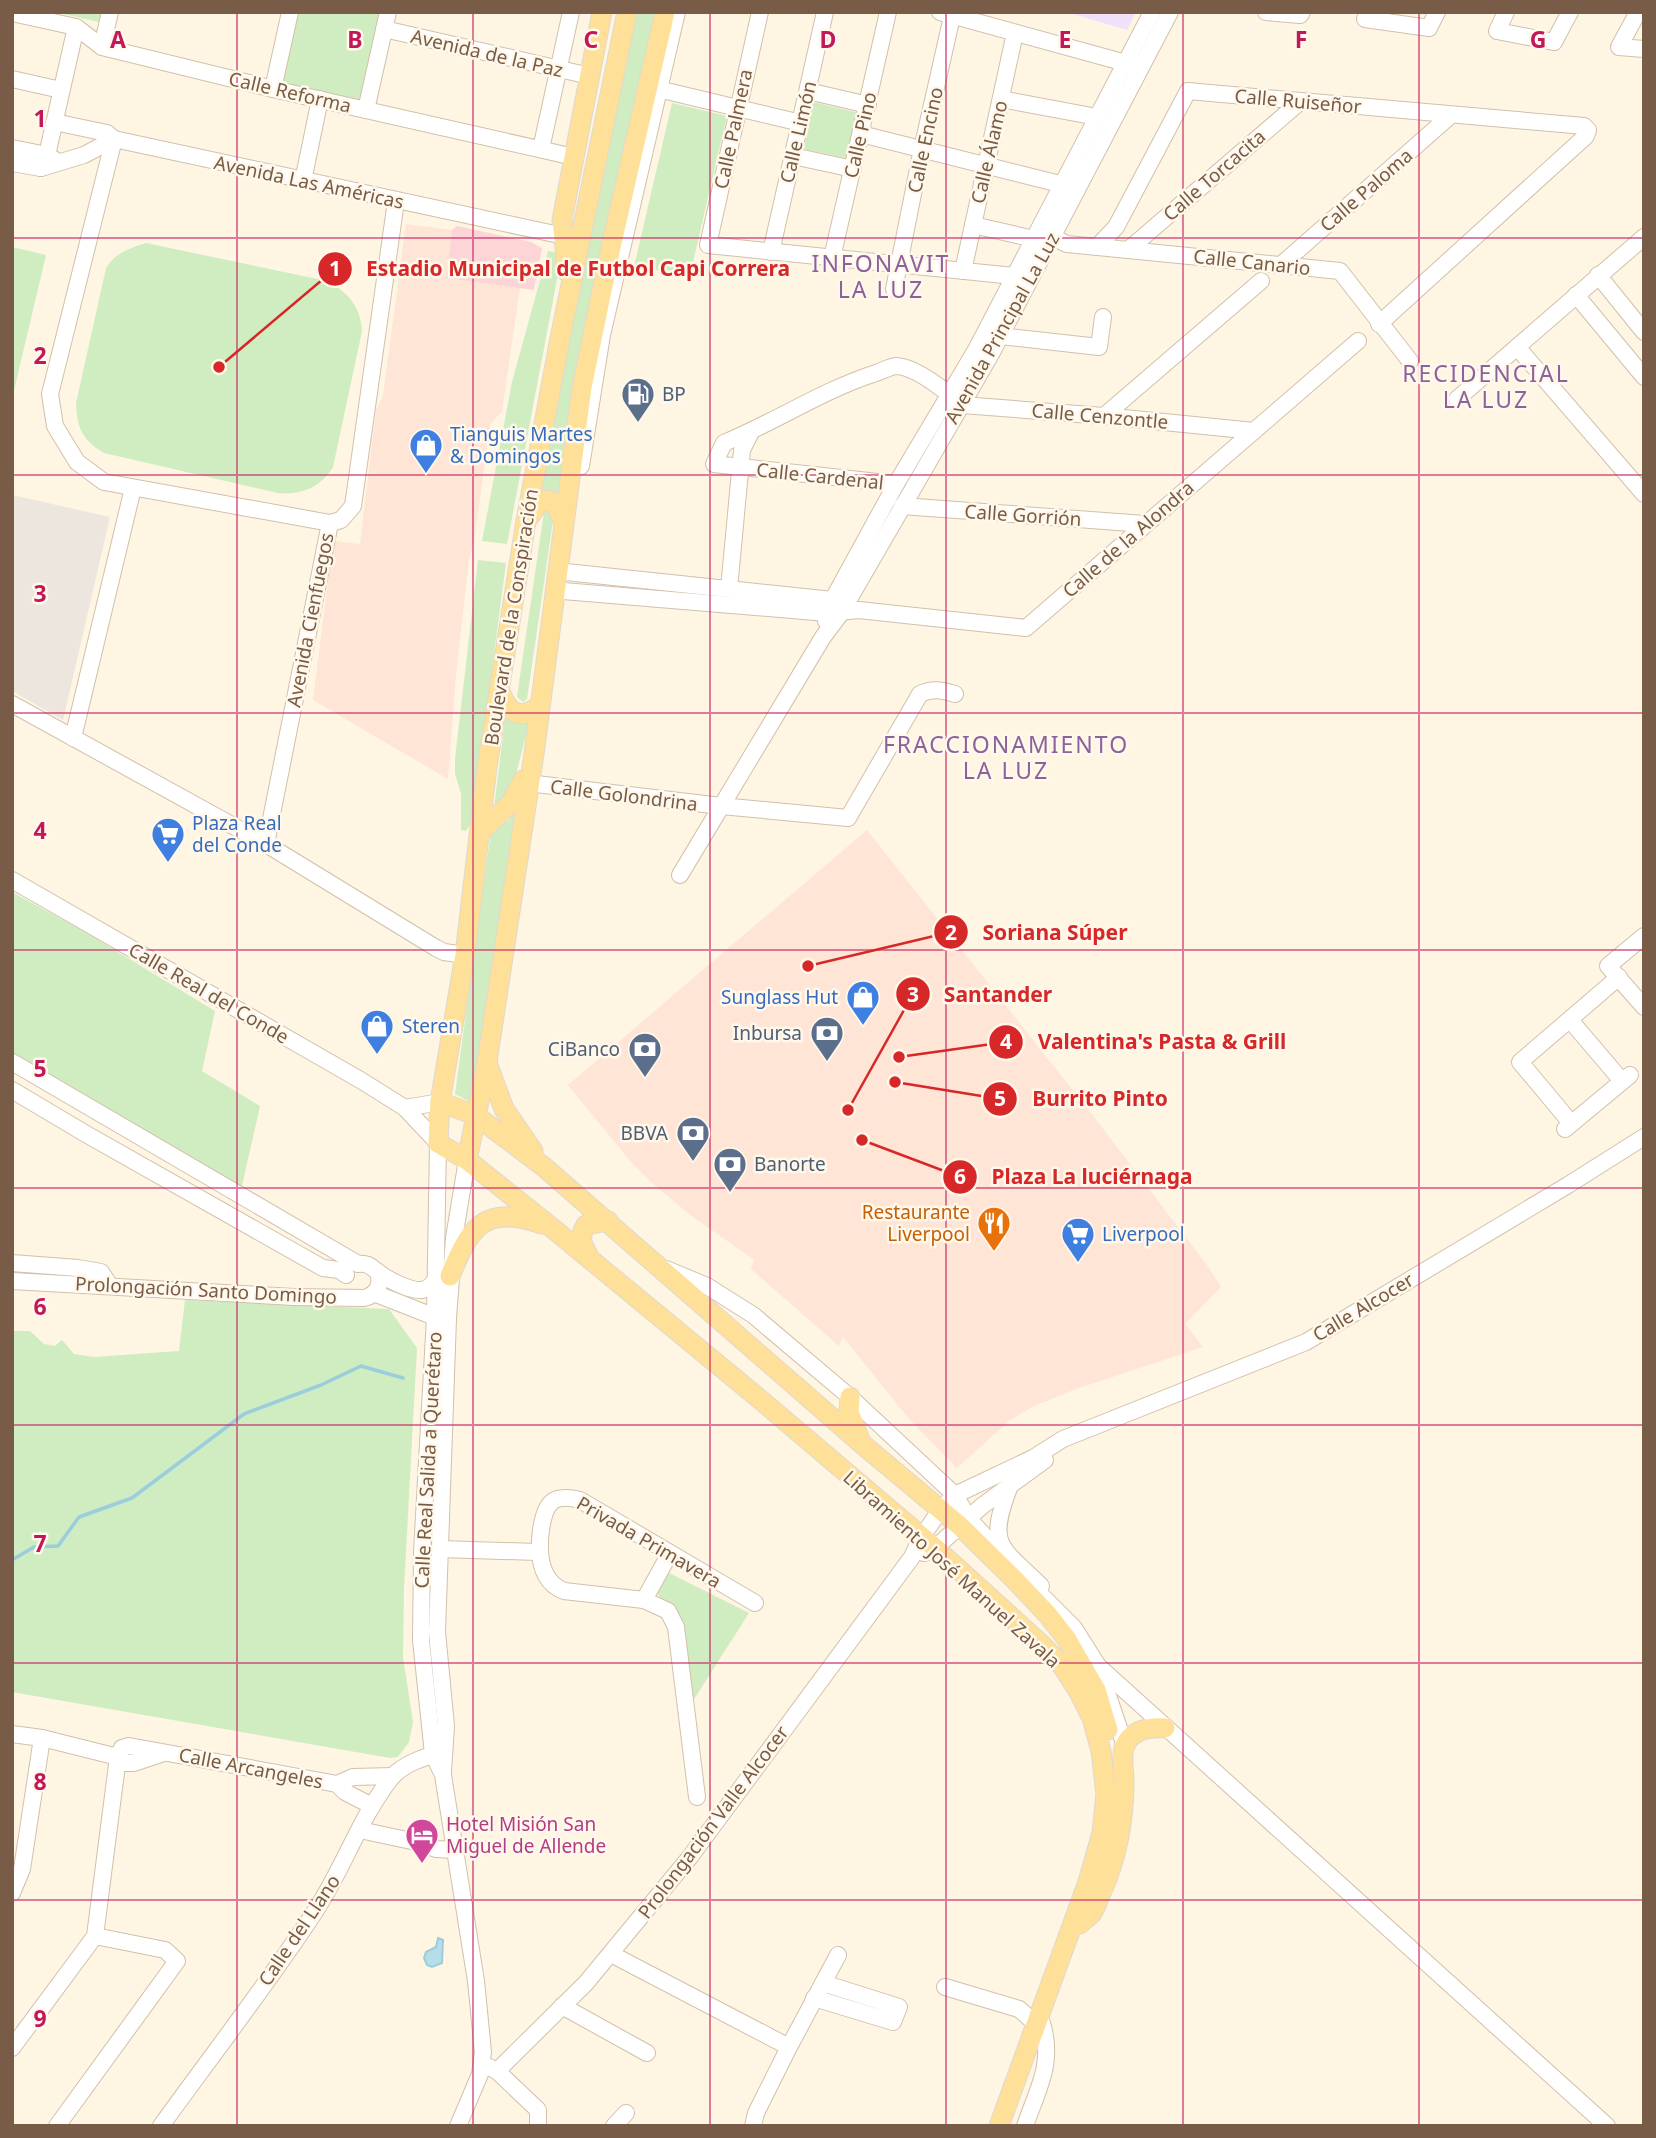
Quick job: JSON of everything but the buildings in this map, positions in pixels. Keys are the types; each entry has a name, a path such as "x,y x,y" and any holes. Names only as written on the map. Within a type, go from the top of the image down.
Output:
{"main road":[{"path":"560,338 566,256 562,220 602,12"},
{"name":"Boulevard de la Conspiración","path":"438,1143 440,1102 465,955 487,767 526,521 560,338 627,12"},
{"name":"Boulevard de la Conspiración","path":"467,1160 486,1062 534,754 582,387 665,12"},
{"path":"526,521 540,502 548,500 555,503 563,520"},
{"path":"500,692 506,705 521,715 529,714 540,705"},
{"path":"480,832 510,803 534,754"},
{"path":"486,1062 504,1109 544,1167"},
{"path":"440,1102 475,1115 544,1167"},
{"name":"Libramiento José Manuel Zavala","path":"438,1143 467,1160 762,1401 928,1543 1063,1667 1092,1718 1101,1751 1106,1794 1102,1833 1088,1882 1005,2126"},
{"name":"Libramiento José Manuel Zavala","path":"544,1167 862,1444 941,1510 964,1523 1048,1615 1082,1662 1096,1690 1112,1747 1113,1792 1108,1836 1080,1924 999,2126"},
{"path":"443,1278 468,1237 476,1227 488,1220 512,1217 551,1227"},
{"path":"590,1259 582,1244 581,1233 586,1225 608,1221"},
{"path":"850,1397 849,1412 862,1444"},
{"path":"1080,1924 1092,1913 1114,1859 1123,1808 1122,1759 1125,1746 1131,1737 1141,1731 1151,1727 1165,1728"}],"street":[{"path":"102,47 110,12"},
{"path":"273,89 290,12"},
{"path":"366,110 388,12"},
{"path":"541,149 571,12"},
{"path":"544,675 563,591 601,345 677,12"},
{"name":"Calle Palmera","path":"760,12 708,245 771,252"},
{"name":"Calle Limón","path":"771,252 825,12"},
{"name":"Calle Pino","path":"832,258 888,12"},
{"name":"Avenida Principal La Luz","path":"680,875 902,506 956,400 1014,276 1034,239 1070,186 1133,65 1152,12"},
{"name":"Avenida Principal La Luz","path":"842,608 897,484 1000,336 1052,237 1097,117 1170,12"},
{"path":"1266,12 1300,15 1302,12"},
{"path":"1368,12 1364,19 1429,28 1437,12"},
{"path":"1506,12 1497,31 1554,41 1570,12"},
{"path":"1638,12 1619,47 1644,49"},
{"name":"Calle Reforma","path":"12,13 76,27 102,47 574,157"},
{"path":"949,13 1133,65"},
{"name":"Calle Encino","path":"894,289 949,13"},
{"path":"49,161 54,122 76,27"},
{"name":"Avenida de la Paz","path":"384,29 590,76"},
{"name":"Calle Álamo","path":"963,271 1016,33"},
{"path":"12,79 61,90"},
{"path":"658,89 801,123"},
{"path":"808,91 868,105"},
{"name":"Calle Ruiseñor","path":"1097,247 1116,227 1188,91 1584,126 1588,130 1586,136 1379,324"},
{"path":"303,181 320,99"},
{"path":"1001,99 1097,117"},
{"name":"Calle Torcacita","path":"1128,250 1301,101"},
{"name":"Calle Paloma","path":"1281,265 1451,115"},
{"name":"Avenida Las Américas","path":"54,122 107,133 114,139 564,236"},
{"path":"861,134 1070,186"},
{"path":"12,163 84,155 114,139"},
{"path":"114,139 50,394 55,426 77,462 104,482 330,523"},
{"path":"12,148 49,161"},
{"path":"793,156 853,169"},
{"name":"Avenida Cienfuegos","path":"266,844 330,523 341,520 353,506 396,201"},
{"path":"973,225 1034,239"},
{"name":"Calle Canario","path":"1052,237 1067,244 1340,271 1409,361"},
{"path":"1458,399 1644,237"},
{"path":"771,252 1014,276"},
{"path":"1598,275 1644,332"},
{"path":"1104,416 1261,281"},
{"path":"1576,295 1644,377"},
{"path":"1000,336 1099,347 1103,317"},
{"name":"Calle de la Alondra","path":"566,572 729,589 842,608 1026,628 1358,341"},
{"path":"1517,347 1644,494"},
{"path":"751,432 742,450 740,467 714,464 723,443 860,379 897,366 918,374 956,400"},
{"name":"Calle Cenzontle","path":"956,400 1254,431"},
{"name":"Calle Cardenal","path":"729,589 740,467 897,484"},
{"path":"73,738 133,488"},
{"name":"Calle Gorrión","path":"902,506 1145,524"},
{"path":"698,603 699,586"},
{"name":"Calle de la Alondra","path":"563,591 698,603 842,608"},
{"name":"Calle Golondrina","path":"528,783 848,818 920,694 928,690 942,690 955,694"},
{"path":"12,704 266,844 436,948 465,955"},
{"name":"Calle Real del Conde","path":"12,880 362,1081 405,1108 438,1143"},
{"path":"1644,936 1608,966 1644,1007"},
{"path":"1570,1020 1626,1078 1568,1126 1520,1062 1619,977"},
{"path":"12,1062 350,1273"},
{"path":"12,1090 323,1268 350,1273"},
{"path":"405,1108 440,1102"},
{"name":"Calle Alcocer","path":"928,1543 941,1510 955,1495 1033,1458 1063,1439 1306,1342 1568,1185 1644,1136"},
{"name":"Calle Real Salida a Querétaro","path":"438,1143 443,1278 437,1632 446,1726 439,1754"},
{"name":"Calle Real Salida a Querétaro","path":"443,1278 467,1160"},
{"path":"12,1263 100,1272 110,1286"},
{"path":"325,1297 350,1273 369,1265 378,1272 421,1290 443,1278"},
{"path":"323,1268 325,1297"},
{"path":"663,1269 707,1286 753,1315 850,1397 955,1495 964,1523 1074,1628 1098,1666 1125,1746"},
{"path":"350,1273 349,1291 366,1295 380,1283 378,1272"},
{"name":"Prolongación Santo Domingo","path":"12,1280 325,1297 366,1295 442,1318"},
{"name":"Calle Real Salida a Querétaro","path":"442,1318 422,1552 421,1627 476,1981 483,2052 480,2074 457,2126"},
{"name":"Calle Alcocer","path":"928,1543 964,1523 1045,1460 1063,1439"},
{"path":"1009,1487 997,1523 1002,1548 1051,1596 1058,1611"},
{"name":"Privada Primavera","path":"538,1552 543,1513 547,1505 556,1499 567,1497 580,1500 755,1603"},
{"name":"Prolongación Valle Alcocer","path":"497,2071 611,1954 690,1857 912,1558 928,1543"},
{"path":"440,1549 538,1552 544,1572 554,1587 564,1591 644,1600 668,1611 676,1627 697,1797"},
{"path":"644,1600 670,1553"},
{"path":"1098,1666 1607,2126"},
{"name":"Calle Arcangeles","path":"12,1734 42,1738 118,1757 123,1763 129,1764 166,1752 337,1784 353,1777 393,1776"},
{"path":"12,1893 22,1869 42,1738"},
{"name":"Calle del Llano","path":"161,2126 314,1913 372,1806 393,1776 406,1766 439,1754"},
{"path":"12,2048 95,1936 118,1757"},
{"name":"Calle Arcangeles","path":"337,1784 345,1792 372,1806"},
{"path":"360,1830 436,1849 455,1850"},
{"path":"57,2126 177,1961 165,1950 95,1936"},
{"path":"611,1954 789,2047"},
{"path":"753,2126 756,2113 838,1955"},
{"path":"814,1998 893,2022 899,2007 823,1983"},
{"path":"945,1987 1019,2009 1039,2024 1047,2040 1047,2063 1025,2126"},
{"path":"562,2007 647,2053"},
{"path":"481,2063 497,2071 538,2110 538,2126"},
{"path":"614,2126 626,2113"}],"shaded area":[{"path":"1066,12 1136,12 1127,30"},
{"name":"Tianguis Martes & Domingos","path":"406,224 452,230 446,278 520,288 502,411 490,425 474,542 469,559 448,779 313,700 333,541 360,544 376,410 383,396"},
{"path":"457,226 531,242 542,248 534,290 446,278 452,230"},
{"path":"12,495 110,517 63,720 12,691"},
{"path":"867,830 1094,1117 1221,1287 1185,1324 1203,1347 1079,1388 1034,1406 1009,1421 957,1468 910,1420 843,1337 839,1346 751,1269 754,1260 689,1214 652,1183 631,1162 568,1085"}],"green space":[{"path":"55,12 101,12 99,22"},
{"path":"294,12 381,12 360,102 278,85"},
{"path":"636,12 655,12 563,498 537,495"},
{"path":"813,102 859,113 846,158 804,149"},
{"path":"672,103 727,116 690,275 634,267"},
{"path":"146,243 327,281 352,301 359,314 362,331 333,467 317,485 295,493 278,493 104,453 86,438 79,426 76,403 106,268 118,255"},
{"path":"12,247 46,255 12,399"},
{"path":"548,251 562,253 507,544 482,541 512,382"},
{"path":"548,509 554,514 527,699 523,702 517,697 544,512"},
{"path":"478,560 506,563 472,822 466,831 461,830 461,793 455,774 455,759"},
{"path":"506,711 531,716 513,786 493,816"},
{"path":"516,812 472,1103 455,1094 491,830 508,821"},
{"path":"12,892 85,932 215,1011 202,1071 260,1106 239,1199 12,1070"},
{"path":"185,1300 389,1309 417,1348 404,1588 403,1657 413,1722 409,1742 398,1757 390,1758 12,1692 12,1331 30,1331 44,1344 55,1346 62,1340 74,1354 94,1357 179,1351"},
{"path":"665,1571 749,1613 691,1704 682,1635 655,1589"}],"water":[{"path":"438,1938 443,1940 442,1963 432,1967 427,1965 424,1958 426,1952 436,1947"}],"waterway":[{"path":"12,1560 34,1547 58,1546 79,1517 132,1498 244,1414 321,1385 361,1366 403,1378"}],"place":[{"name":"Estadio Municipal de Futbol Capi Correra","path":"219,367"},
{"name":"BP","path":"638,424"},
{"name":"Tianguis Martes & Domingos","path":"426,475"},
{"name":"Plaza Real del Conde","path":"168,864"},
{"name":"Soriana Súper","path":"808,966"},
{"name":"Sunglass Hut","path":"863,1027"},
{"name":"Steren","path":"377,1056"},
{"name":"Valentina's Pasta & Grill","path":"899,1057"},
{"name":"Inbursa","path":"827,1063"},
{"name":"CiBanco","path":"645,1079"},
{"name":"Burrito Pinto","path":"895,1082"},
{"name":"Santander","path":"848,1110"},
{"name":"Plaza La luciérnaga","path":"862,1140"},
{"name":"BBVA","path":"693,1163"},
{"name":"Banorte","path":"730,1194"},
{"name":"Restaurante Liverpool","path":"994,1253"},
{"name":"Liverpool","path":"1078,1264"},
{"name":"Hotel Misión San Miguel de Allende","path":"422,1865"}],"district":[{"name":"INFONAVIT LA LUZ","path":"881,277"},
{"name":"RECIDENCIAL LA LUZ","path":"1486,387"},
{"name":"FRACCIONAMIENTO LA LUZ","path":"1006,758"}]}
